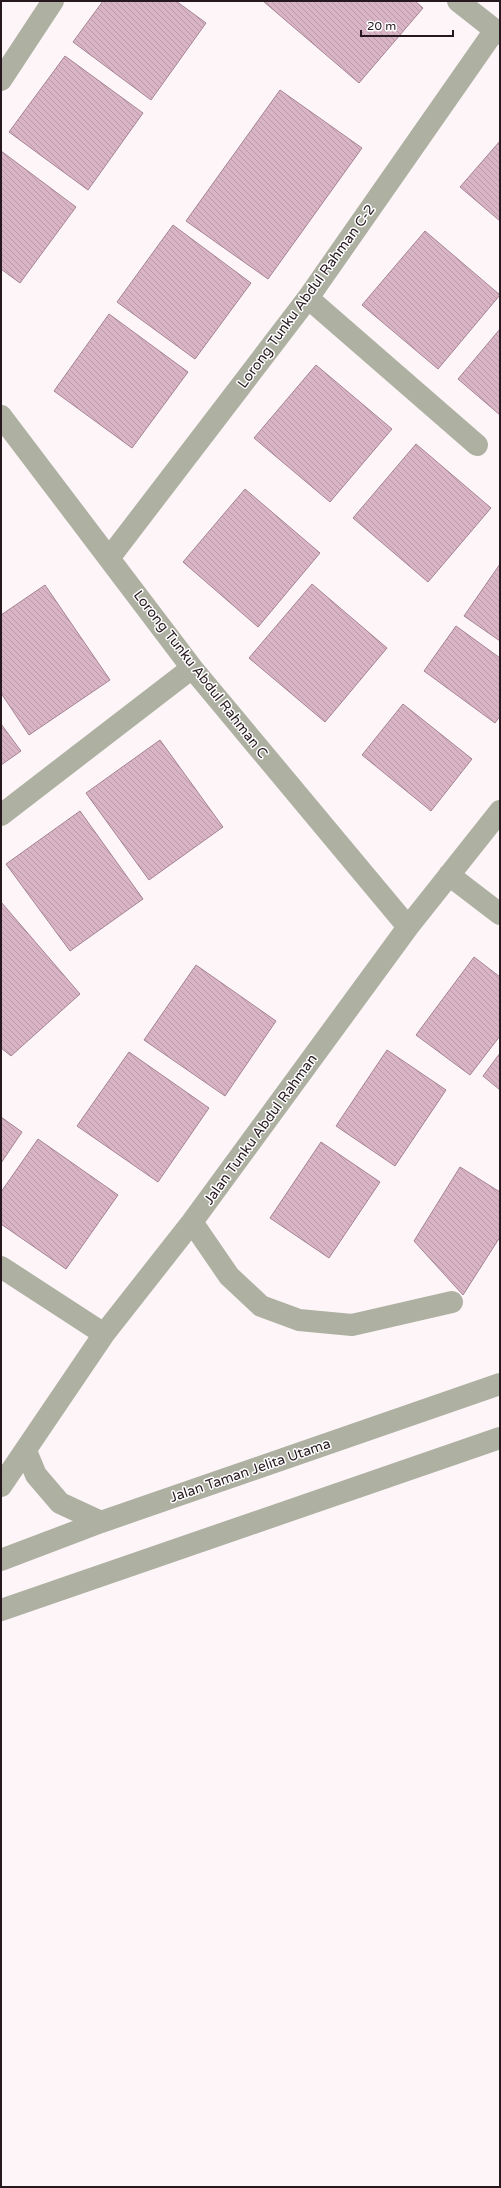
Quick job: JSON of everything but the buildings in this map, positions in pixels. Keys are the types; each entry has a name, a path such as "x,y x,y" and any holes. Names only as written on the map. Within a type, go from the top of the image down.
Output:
{"street":[{"path":"1,80 53,1"},
{"path":"458,1 498,32"},
{"name":"Lorong Tunku Abdul Rahman C-2","path":"110,557 308,298 498,32"},
{"path":"308,298 477,445"},
{"name":"Lorong Tunku Abdul Rahman C","path":"1,416 110,557 192,668 408,927"},
{"path":"1,815 192,668"},
{"name":"Jalan Tunku Abdul Rahman","path":"1,1486 104,1334 192,1222 408,927 500,811"},
{"path":"449,876 500,914"},
{"path":"192,1222 234,1281 262,1306 299,1320 352,1326 452,1302"},
{"path":"1,1267 104,1334"},
{"name":"Jalan Taman Jelita Utama","path":"1,1560 101,1522 500,1384"},
{"path":"1,1610 500,1438"},
{"path":"26,1451 36,1475 60,1502 101,1522"}]}
